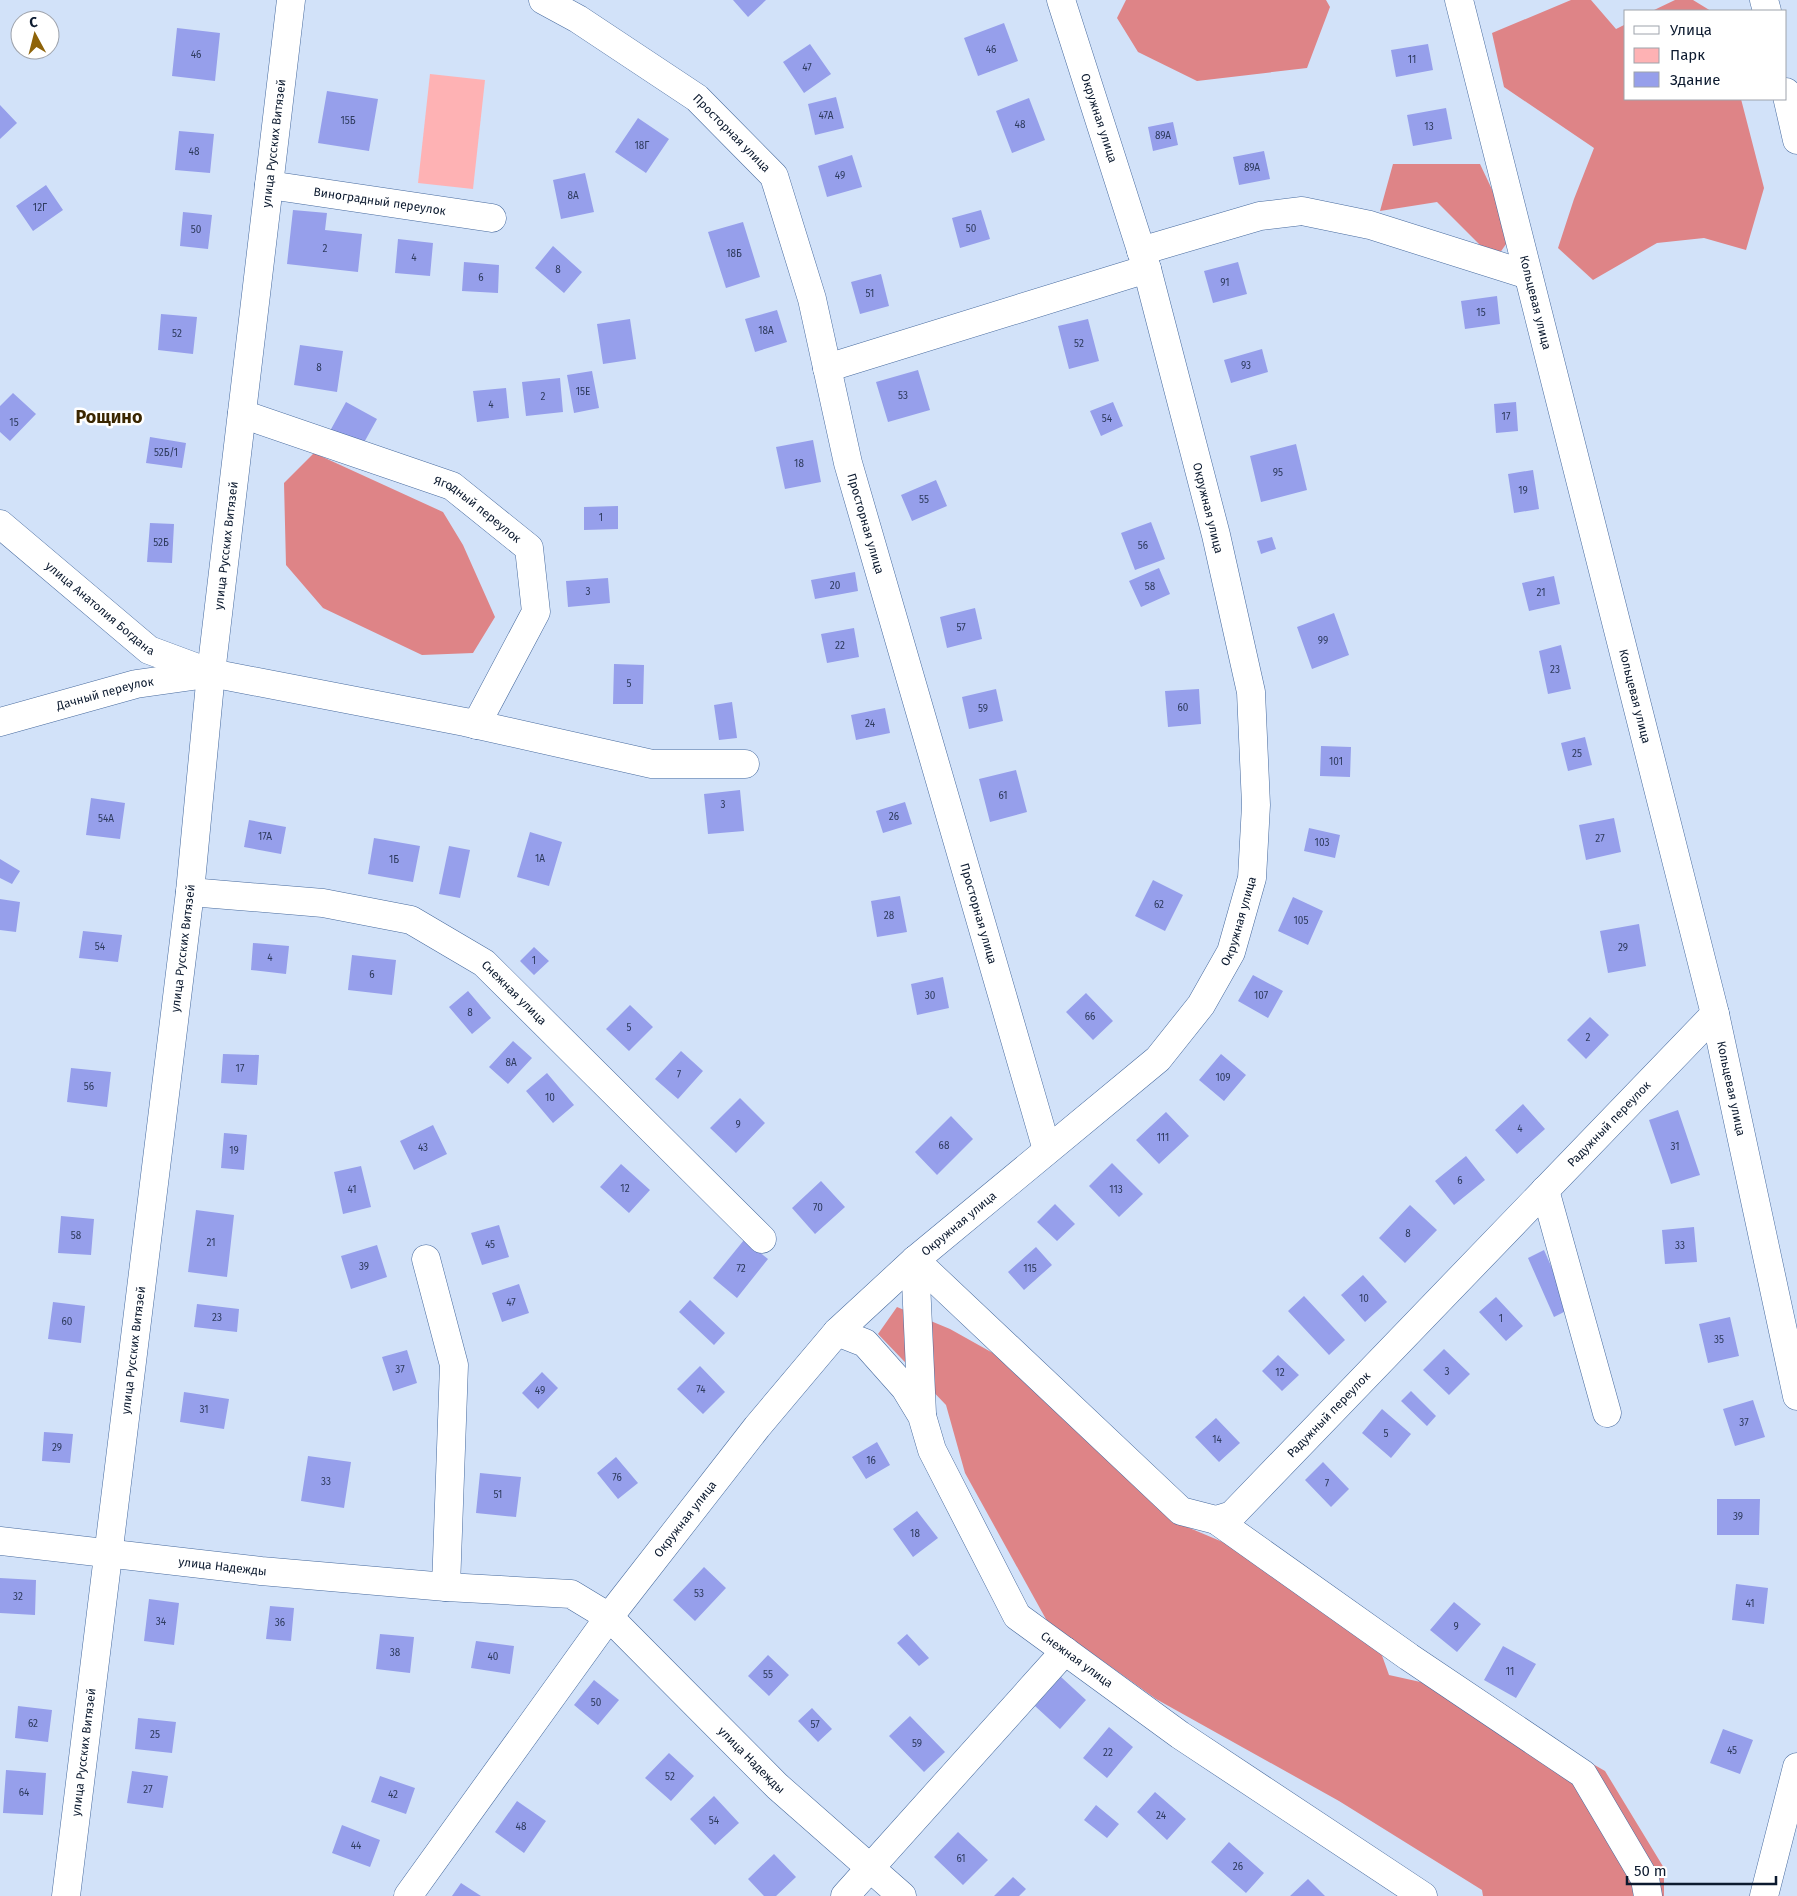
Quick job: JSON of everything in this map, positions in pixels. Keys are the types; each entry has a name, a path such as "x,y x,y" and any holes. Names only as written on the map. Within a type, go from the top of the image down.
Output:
{"main road":[{"name":"улица Русских Витязей","path":"66,1896 190,892 211,674 291,0"},
{"name":"Просторная улица","path":"542,0 578,19 696,98 774,176 812,299 848,463 1047,1150"},
{"name":"Окружная улица","path":"609,1617 757,1427 837,1332 915,1260 1158,1058 1201,1004 1231,952 1252,878 1256,805 1251,692 1216,535 1144,260 1061,0"},
{"name":"Кольцевая улица","path":"1458,0 1715,1014 1797,1396"},
{"path":"1787,96 1797,140"},
{"name":"Виноградный переулок","path":"269,185 492,218"},
{"path":"827,368 1144,260 1260,216 1302,211 1334,216 1370,225 1528,275"},
{"name":"Ягодный переулок","path":"242,414 452,486 529,548 536,612 476,724"},
{"name":"улица Анатолия Богдана","path":"0,524 149,650 211,674"},
{"path":"211,674 476,724 652,764 745,764"},
{"name":"Дачный переулок","path":"0,722 136,684 211,674"},
{"name":"Снежная улица","path":"190,892 323,903 411,920 484,963 762,1239"},
{"name":"Радужный переулок","path":"1216,1520 1232,1515 1715,1014"},
{"path":"1545,1190 1607,1413"},
{"path":"426,1259 454,1365 446,1587"},
{"path":"915,1260 922,1416"},
{"path":"915,1260 1181,1511 1216,1520 1409,1657 1583,1774 1645,1880 1648,1896"},
{"name":"Снежная улица","path":"837,1332 865,1342 905,1388 922,1416 932,1450 1017,1616 1180,1735 1422,1896"},
{"name":"улица Надежды","path":"0,1541 260,1571 446,1587 571,1594 609,1617 777,1786 902,1896"},
{"path":"408,1896 609,1617"},
{"path":"845,1896 1065,1652"},
{"path":"1764,1896 1797,1767"}],"green space":[{"path":"430,74 485,80 473,189 418,183"}],"shaded area":[{"path":"1126,0 1326,0 1330,7 1307,68 1197,81 1138,52 1117,18"},
{"path":"1571,0 1591,0 1616,29 1624,25 1624,100 1741,100 1764,188 1746,250 1704,238 1657,243 1593,280 1558,248 1574,199 1594,148 1504,87 1492,33"},
{"path":"1675,0 1693,0 1709,10 1654,10"},
{"path":"1393,164 1480,164 1513,234 1495,260 1437,202 1380,211"},
{"path":"314,453 443,512 463,545 495,617 473,653 422,655 323,608 286,565 284,483"},
{"path":"897,1307 950,1329 1000,1357 1173,1521 1270,1562 1370,1622 1389,1675 1470,1693 1605,1771 1664,1868 1664,1896 1483,1896 1482,1890 1339,1801 1156,1699 1047,1621 965,1473 946,1405 878,1334"}],"building":[{"path":"733,0 766,0 748,17"},
{"path":"1004,23 1018,61 978,76 964,38"},
{"path":"177,28 220,33 215,81 172,76"},
{"path":"810,44 831,74 804,93 783,62"},
{"path":"1428,44 1433,70 1396,77 1391,50"},
{"path":"327,91 378,99 369,151 318,143"},
{"path":"836,97 844,128 815,135 808,104"},
{"path":"1029,98 1045,140 1012,153 996,111"},
{"path":"0,105 17,123 0,139"},
{"path":"1446,108 1452,139 1413,146 1407,115"},
{"path":"638,118 669,139 646,173 615,152"},
{"path":"1173,122 1178,145 1153,151 1148,127"},
{"path":"179,131 214,134 210,173 175,170"},
{"path":"1264,151 1270,179 1239,185 1233,157"},
{"path":"852,155 862,187 827,197 818,166"},
{"path":"585,173 594,212 561,219 553,180"},
{"path":"46,185 63,210 33,231 16,206"},
{"path":"293,210 327,213 325,230 362,234 358,272 287,264"},
{"path":"981,210 990,239 960,248 952,218"},
{"path":"183,212 212,215 208,249 180,246"},
{"path":"743,222 760,277 726,288 708,232"},
{"path":"398,239 433,243 430,276 395,273"},
{"path":"553,246 582,272 564,293 535,268"},
{"path":"464,262 499,265 498,293 462,291"},
{"path":"1238,262 1247,294 1213,303 1204,271"},
{"path":"881,274 889,306 860,314 851,282"},
{"path":"1497,296 1500,324 1465,329 1461,301"},
{"path":"777,310 787,342 755,352 745,319"},
{"path":"161,314 197,317 193,354 158,350"},
{"path":"630,319 636,359 603,364 597,324"},
{"path":"1088,319 1099,361 1069,369 1058,326"},
{"path":"300,345 343,351 337,392 294,385"},
{"path":"1262,349 1268,372 1231,383 1224,360"},
{"path":"918,370 930,410 888,422 876,382"},
{"path":"592,371 599,408 574,413 567,375"},
{"path":"560,378 563,412 526,416 522,382"},
{"path":"506,388 509,418 477,422 473,391"},
{"path":"13,393 36,414 10,441 0,432 0,406"},
{"path":"346,402 377,419 361,448 330,431"},
{"path":"1113,402 1123,426 1101,436 1090,411"},
{"path":"1516,402 1518,431 1496,433 1494,404"},
{"path":"150,437 186,443 182,468 146,463"},
{"path":"813,440 821,482 785,489 776,447"},
{"path":"1296,444 1307,490 1261,502 1250,456"},
{"path":"1533,470 1539,509 1514,513 1508,474"},
{"path":"936,480 947,506 912,521 901,495"},
{"path":"618,506 618,529 584,530 584,507"},
{"path":"1151,522 1165,559 1135,570 1121,533"},
{"path":"150,523 174,524 172,563 147,562"},
{"path":"1272,537 1276,549 1261,554 1257,541"},
{"path":"1159,568 1170,594 1141,607 1129,581"},
{"path":"855,572 858,591 815,599 811,580"},
{"path":"1554,576 1560,604 1529,611 1522,583"},
{"path":"608,578 610,603 568,607 566,581"},
{"path":"975,608 982,639 947,648 940,617"},
{"path":"1334,613 1349,655 1312,669 1297,627"},
{"path":"854,628 859,657 827,663 821,634"},
{"path":"1561,645 1571,689 1548,694 1539,651"},
{"path":"614,664 644,665 643,704 613,704"},
{"path":"996,689 1003,721 969,729 962,697"},
{"path":"1199,689 1201,724 1168,727 1165,691"},
{"path":"732,702 737,738 719,740 714,705"},
{"path":"885,708 890,733 856,740 851,715"},
{"path":"1585,737 1592,765 1568,771 1561,743"},
{"path":"1321,746 1351,747 1350,777 1320,776"},
{"path":"1016,770 1027,812 990,822 979,779"},
{"path":"740,790 744,831 708,834 704,794"},
{"path":"91,798 125,803 120,839 86,835"},
{"path":"905,802 912,824 883,833 876,811"},
{"path":"1614,818 1621,852 1586,860 1579,825"},
{"path":"249,820 286,827 281,854 244,847"},
{"path":"1309,828 1340,835 1335,858 1304,851"},
{"path":"530,832 562,842 549,886 517,877"},
{"path":"374,838 420,846 413,882 368,874"},
{"path":"449,846 470,850 460,898 439,894"},
{"path":"0,859 20,871 12,884 0,878"},
{"path":"1153,880 1183,895 1165,931 1135,916"},
{"path":"900,896 907,932 877,937 871,901"},
{"path":"1293,897 1323,911 1308,945 1278,931"},
{"path":"0,899 20,902 16,932 0,930"},
{"path":"1639,924 1646,966 1608,973 1600,931"},
{"path":"83,931 122,935 118,962 79,958"},
{"path":"253,943 289,946 286,974 251,970"},
{"path":"534,947 549,961 534,975 520,961"},
{"path":"352,955 396,960 392,995 348,990"},
{"path":"1253,975 1283,991 1268,1018 1238,1001"},
{"path":"943,977 949,1008 917,1015 911,984"},
{"path":"468,991 491,1018 472,1034 449,1007"},
{"path":"1086,993 1113,1021 1093,1040 1066,1012"},
{"path":"630,1005 653,1027 629,1051 606,1029"},
{"path":"1590,1017 1609,1035 1586,1059 1567,1040"},
{"path":"513,1041 532,1058 508,1084 489,1067"},
{"path":"681,1051 703,1071 678,1099 655,1079"},
{"path":"223,1054 259,1055 257,1085 221,1083"},
{"path":"1221,1054 1246,1075 1224,1101 1199,1080"},
{"path":"71,1068 111,1072 107,1107 67,1102"},
{"path":"547,1073 574,1105 553,1123 526,1091"},
{"path":"740,1098 765,1123 736,1153 710,1128"},
{"path":"1523,1104 1545,1129 1517,1154 1495,1130"},
{"path":"1678,1110 1700,1175 1671,1184 1649,1120"},
{"path":"1166,1112 1189,1136 1159,1164 1136,1140"},
{"path":"951,1116 973,1139 937,1175 915,1152"},
{"path":"433,1125 447,1154 414,1170 400,1141"},
{"path":"224,1133 247,1135 244,1170 221,1168"},
{"path":"1466,1156 1485,1180 1454,1205 1435,1181"},
{"path":"1112,1163 1143,1194 1119,1217 1089,1186"},
{"path":"621,1164 650,1190 629,1213 600,1187"},
{"path":"361,1166 371,1207 343,1214 334,1172"},
{"path":"821,1181 845,1207 815,1234 792,1208"},
{"path":"1055,1204 1075,1224 1057,1241 1037,1222"},
{"path":"1410,1205 1437,1230 1405,1263 1379,1238"},
{"path":"196,1210 234,1215 227,1277 188,1272"},
{"path":"61,1216 94,1219 91,1255 58,1253"},
{"path":"499,1225 509,1257 482,1265 471,1233"},
{"path":"1694,1227 1697,1262 1665,1264 1662,1230"},
{"path":"744,1240 768,1259 737,1298 713,1278"},
{"path":"377,1245 387,1277 351,1289 341,1256"},
{"path":"1036,1247 1052,1265 1024,1290 1008,1272"},
{"path":"1544,1250 1570,1309 1554,1317 1528,1258"},
{"path":"1363,1275 1387,1302 1365,1322 1341,1295"},
{"path":"519,1284 529,1313 502,1322 492,1293"},
{"path":"1304,1296 1345,1340 1329,1355 1288,1311"},
{"path":"1496,1297 1523,1326 1506,1341 1479,1312"},
{"path":"690,1300 725,1333 714,1345 679,1312"},
{"path":"53,1302 85,1306 81,1343 48,1339"},
{"path":"197,1304 239,1309 237,1332 194,1327"},
{"path":"1730,1317 1739,1356 1708,1363 1699,1324"},
{"path":"1444,1349 1470,1374 1449,1395 1423,1370"},
{"path":"407,1350 417,1383 393,1391 382,1357"},
{"path":"1278,1355 1299,1375 1282,1391 1262,1371"},
{"path":"700,1366 725,1392 703,1414 677,1389"},
{"path":"542,1372 558,1388 538,1409 522,1393"},
{"path":"1411,1391 1436,1416 1427,1426 1401,1401"},
{"path":"184,1392 229,1399 224,1429 180,1422"},
{"path":"1753,1400 1765,1437 1735,1446 1723,1409"},
{"path":"1382,1409 1411,1434 1391,1458 1362,1433"},
{"path":"1216,1418 1240,1443 1219,1462 1195,1437"},
{"path":"44,1432 73,1434 70,1463 42,1461"},
{"path":"877,1442 890,1465 866,1479 852,1457"},
{"path":"308,1456 351,1462 344,1508 301,1501"},
{"path":"616,1457 638,1483 618,1499 597,1473"},
{"path":"1323,1462 1349,1489 1331,1507 1305,1480"},
{"path":"480,1473 521,1477 516,1517 476,1513"},
{"path":"1717,1499 1760,1499 1759,1535 1717,1535"},
{"path":"917,1511 938,1538 913,1557 893,1529"},
{"path":"704,1567 726,1588 695,1621 673,1600"},
{"path":"0,1578 36,1580 35,1615 0,1613"},
{"path":"1736,1584 1768,1588 1764,1624 1732,1620"},
{"path":"149,1599 179,1603 174,1645 144,1641"},
{"path":"1454,1602 1481,1624 1457,1652 1430,1630"},
{"path":"270,1606 294,1608 291,1641 266,1639"},
{"path":"380,1634 414,1637 410,1673 376,1669"},
{"path":"907,1634 929,1658 919,1666 897,1643"},
{"path":"476,1641 514,1646 510,1674 471,1668"},
{"path":"1503,1646 1536,1664 1516,1698 1484,1680"},
{"path":"768,1655 789,1675 769,1696 748,1676"},
{"path":"1061,1677 1086,1700 1060,1729 1035,1706"},
{"path":"594,1680 619,1700 598,1725 574,1705"},
{"path":"18,1706 52,1710 48,1742 15,1738"},
{"path":"812,1708 832,1729 818,1742 798,1721"},
{"path":"910,1716 945,1752 924,1772 889,1736"},
{"path":"138,1718 176,1722 172,1753 135,1749"},
{"path":"1109,1727 1133,1747 1107,1778 1083,1758"},
{"path":"1723,1729 1753,1740 1740,1774 1710,1763"},
{"path":"669,1753 694,1776 671,1801 645,1778"},
{"path":"6,1770 46,1773 43,1815 3,1813"},
{"path":"132,1771 168,1776 163,1808 127,1803"},
{"path":"380,1776 415,1788 406,1814 371,1802"},
{"path":"1155,1792 1186,1819 1167,1840 1137,1812"},
{"path":"714,1796 739,1823 715,1845 690,1819"},
{"path":"517,1801 546,1821 524,1853 495,1832"},
{"path":"1096,1805 1119,1824 1107,1838 1084,1820"},
{"path":"342,1825 380,1840 370,1867 332,1853"},
{"path":"958,1832 988,1860 963,1885 934,1857"},
{"path":"1229,1842 1264,1873 1246,1893 1211,1862"},
{"path":"774,1854 796,1877 776,1896 764,1896 748,1879"},
{"path":"1013,1877 1026,1889 1019,1896 994,1896"},
{"path":"1308,1879 1325,1896 1290,1896"},
{"path":"461,1883 481,1896 452,1896"}],"district":[{"name":"Рощино","path":"109,417"}]}
